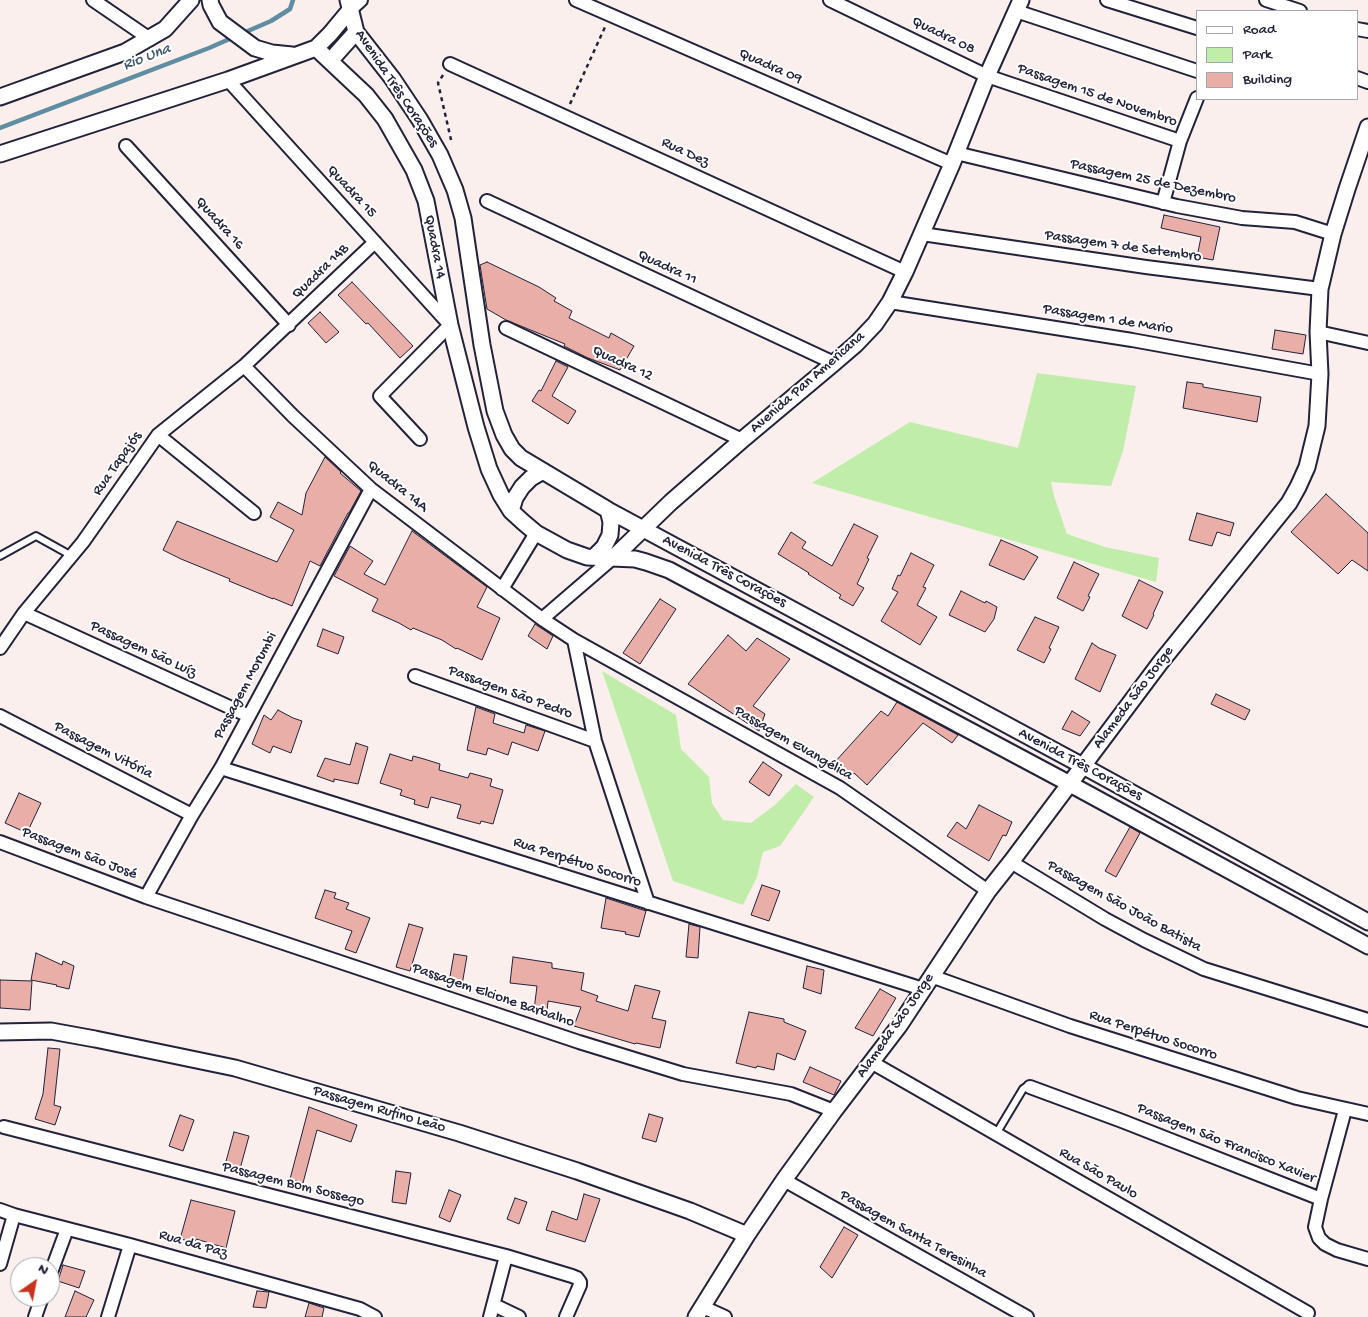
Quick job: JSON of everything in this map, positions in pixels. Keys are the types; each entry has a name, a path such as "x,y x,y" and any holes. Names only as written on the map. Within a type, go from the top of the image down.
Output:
{"street":[{"path":"93,0 150,39"},
{"path":"0,97 125,52 165,29 191,0"},
{"path":"210,0 220,22 255,48 272,53 294,55"},
{"name":"Quadra 09","path":"576,0 958,158"},
{"name":"Quadra 08","path":"830,0 988,76 1004,81"},
{"path":"1107,0 1196,28"},
{"path":"1266,0 1297,10"},
{"path":"0,154 228,80 316,48 330,34 353,3"},
{"name":"Avenida Três Corações","path":"353,3 356,32 392,78 420,120 440,155 455,190 463,218 482,345 495,411 504,435 512,449 521,458 608,510 1368,922"},
{"path":"1018,5 1196,70"},
{"name":"Avenida Pan Americana","path":"542,619 614,557 742,440 856,344 875,324 890,302 905,272 958,158 988,76 1018,5"},
{"path":"330,61 356,32"},
{"name":"Quadra 14","path":"316,48 366,95 385,119 414,170 426,201 450,325"},
{"name":"Rua Dez","path":"450,64 905,272"},
{"name":"Quadra 15","path":"228,80 450,325"},
{"name":"Passagem 15 de Novembro","path":"1004,81 1180,141"},
{"path":"1163,204 1180,141 1196,100"},
{"name":"Alameda São Jorge","path":"700,1312 747,1235 784,1180 899,1026 988,891 1160,663 1289,503 1307,467 1317,426 1320,374 1318,332 1320,290 1333,234 1368,127"},
{"name":"Quadra 16","path":"126,146 289,325"},
{"name":"Passagem 25 de Dezembro","path":"958,158 1163,204 1242,218 1295,222 1333,234"},
{"name":"Quadra 11","path":"487,201 834,363"},
{"name":"Passagem 7 de Setembro","path":"922,234 1320,290"},
{"name":"Quadra 14B","path":"289,325 375,242"},
{"name":"Passagem 1 de Mario","path":"890,302 1132,340 1320,374"},
{"name":"Rua Tapajós","path":"0,648 24,613 83,542 158,435 244,366 289,325"},
{"path":"420,439 380,396 450,325"},
{"name":"Avenida Três Corações","path":"450,325 476,427 489,469 501,495 512,511 536,533 567,550 587,557 634,559 669,570 1368,946"},
{"name":"Quadra 12","path":"506,328 742,440"},
{"path":"1318,332 1368,343"},
{"name":"Quadra 14A","path":"244,366 293,416 371,489 542,619"},
{"path":"158,435 254,513"},
{"path":"512,511 515,498 522,487 531,478 543,471"},
{"name":"Passagem Morumbi","path":"146,897 249,716 371,489"},
{"path":"594,557 604,547 610,535 611,522 608,510"},
{"path":"502,589 536,533"},
{"name":"Passagem São Luíz","path":"24,613 249,716"},
{"name":"Passagem Evangélica","path":"542,619 574,640 840,788 988,891"},
{"path":"574,640 594,741 648,903"},
{"name":"Passagem São Pedro","path":"415,676 594,741"},
{"name":"Passagem Vitória","path":"0,716 192,815"},
{"name":"Rua Perpétuo Socorro","path":"220,768 648,903 927,983 1297,1098 1368,1114"},
{"name":"Passagem São José","path":"0,842 146,897"},
{"name":"Passagem São João Batista","path":"1011,862 1105,919 1204,969 1368,1020"},
{"name":"Passagem Elcione Barbalho","path":"146,897 579,1042 683,1074 791,1094 834,1111"},
{"name":"Passagem Rufino Leão","path":"0,1032 51,1031 235,1068 459,1132 690,1211 747,1235"},
{"name":"Rua São Paulo","path":"871,1062 1308,1313"},
{"name":"Passagem São Francisco Xavier","path":"1030,1087 1131,1124 1321,1199 1315,1227 1319,1238 1324,1244 1337,1250 1368,1259"},
{"path":"1321,1199 1345,1110"},
{"name":"Passagem Bom Sossego","path":"4,1127 506,1256 572,1276 577,1278 580,1285 566,1317"},
{"name":"Passagem Santa Teresinha","path":"784,1180 1027,1317"},
{"name":"Rua da Paz","path":"0,1210 130,1244 360,1309 375,1317"},
{"path":"0,1264 14,1215"},
{"path":"57,1257 67,1229"},
{"path":"108,1317 130,1244"},
{"path":"506,1256 492,1311 519,1317"},
{"path":"700,1312 725,1317"}],"lane":[{"path":"0,556 36,536 72,556"},
{"path":"996,1134 1023,1089 1030,1087"}],"path":[{"path":"564,116 610,15"},
{"path":"450,64 438,83 452,146"}],"green space":[{"path":"1037,373 1136,386 1123,451 1111,486 1051,482 1067,534 1105,547 1159,558 1156,582 812,483 910,422 1018,448"},
{"path":"602,671 676,715 681,749 709,777 712,803 723,820 751,823 776,804 796,784 814,797 780,846 763,852 757,877 743,905 673,881"}],"building":[{"path":"1164,215 1220,227 1213,260 1197,257 1201,237 1161,228"},
{"path":"487,262 539,287 556,298 554,301 572,311 569,318 609,338 611,333 634,346 620,370 588,358 564,346 565,344 506,320 487,309 480,265"},
{"path":"352,282 413,346 400,358 368,323 366,324 338,295"},
{"path":"320,312 339,332 326,343 308,323"},
{"path":"1275,330 1306,335 1303,354 1272,349"},
{"path":"556,361 568,367 552,396 576,411 568,424 532,401 539,390 541,391"},
{"path":"1187,382 1203,384 1203,387 1261,397 1257,422 1183,408"},
{"path":"325,457 361,491 320,566 310,561 292,606 229,581 230,579 163,550 177,521 277,562 294,530 270,517 278,502 302,515 306,493"},
{"path":"1326,494 1368,533 1368,571 1352,560 1338,574 1291,532"},
{"path":"1197,513 1234,523 1230,536 1217,532 1212,546 1189,540"},
{"path":"854,524 878,536 857,584 864,588 853,606 839,598 841,595 778,554 791,532 806,542 802,548 832,566"},
{"path":"412,531 487,587 477,607 500,618 482,660 456,649 442,640 413,628 411,630 372,611 378,599 334,576 350,546 373,561 364,574 385,585"},
{"path":"1001,540 1038,557 1024,580 989,565"},
{"path":"911,553 934,565 923,587 926,588 917,605 937,617 920,645 881,621 898,592 892,589"},
{"path":"1074,562 1099,574 1083,611 1057,598"},
{"path":"1139,580 1163,592 1147,629 1122,616"},
{"path":"961,591 997,607 994,619 985,632 949,615"},
{"path":"660,599 676,609 640,664 623,653"},
{"path":"1035,617 1059,627 1044,663 1017,650"},
{"path":"535,624 553,636 547,649 528,636"},
{"path":"323,629 344,637 338,654 317,646"},
{"path":"728,635 746,651 757,638 790,659 753,706 765,714 759,731 688,684"},
{"path":"1092,643 1116,655 1100,692 1075,679"},
{"path":"1216,694 1250,710 1245,720 1211,704"},
{"path":"897,702 958,735 952,743 923,723 867,785 854,773 851,777 834,763 881,711 888,716"},
{"path":"476,707 495,714 493,723 524,733 526,725 545,731 538,751 512,742 508,755 488,748 486,755 467,750"},
{"path":"278,710 302,721 291,753 273,746 270,753 252,744 264,715 271,720"},
{"path":"1072,711 1090,722 1080,736 1062,729"},
{"path":"356,743 368,747 358,784 334,779 334,782 317,776 325,758 350,765"},
{"path":"390,754 412,761 413,756 424,759 440,764 439,770 468,778 470,773 492,779 490,786 503,790 493,824 481,821 480,824 457,818 461,805 431,797 428,808 414,804 415,800 400,795 402,790 380,783"},
{"path":"763,762 782,775 769,796 749,782"},
{"path":"19,793 41,803 27,833 5,823"},
{"path":"979,805 1012,822 1006,836 1003,835 989,861 947,836 957,822 966,829"},
{"path":"1130,827 1140,833 1116,877 1105,871"},
{"path":"762,885 780,891 769,921 751,915"},
{"path":"325,890 336,893 334,898 349,903 346,909 370,918 356,953 345,949 352,931 315,918"},
{"path":"606,898 646,911 639,937 625,934 626,932 601,928"},
{"path":"409,924 423,928 410,971 396,967"},
{"path":"689,924 700,927 698,958 686,957"},
{"path":"36,953 62,965 63,961 74,966 69,989 31,980"},
{"path":"454,954 467,956 462,985 449,982"},
{"path":"513,957 552,963 552,968 584,973 581,990 598,996 596,1001 628,1011 635,985 660,991 652,1018 666,1021 660,1048 635,1044 574,1026 581,1007 548,1001 547,1012 534,1010 537,986 510,983"},
{"path":"807,966 824,970 821,994 803,988"},
{"path":"0,980 32,981 30,1010 0,1008"},
{"path":"880,989 896,998 873,1036 855,1028"},
{"path":"749,1012 784,1019 784,1022 806,1031 795,1060 777,1053 774,1070 736,1063"},
{"path":"48,1048 60,1049 54,1105 61,1107 55,1125 35,1119 43,1094"},
{"path":"810,1067 841,1081 834,1095 803,1082"},
{"path":"309,1107 357,1125 351,1142 317,1130 303,1183 290,1179"},
{"path":"649,1114 663,1118 656,1142 642,1138"},
{"path":"180,1115 194,1120 183,1151 169,1146"},
{"path":"234,1132 249,1136 240,1169 225,1165"},
{"path":"396,1171 411,1173 406,1204 392,1202"},
{"path":"449,1190 461,1195 450,1222 439,1217"},
{"path":"584,1194 600,1199 585,1242 546,1230 552,1211 577,1220"},
{"path":"515,1198 527,1202 519,1224 507,1219"},
{"path":"191,1200 235,1211 226,1248 196,1239 195,1242 180,1239"},
{"path":"844,1227 858,1235 832,1278 820,1267"},
{"path":"63,1265 85,1271 79,1288 60,1282"},
{"path":"75,1291 94,1300 86,1317 65,1317"},
{"path":"257,1291 269,1292 266,1308 253,1307"},
{"path":"309,1303 324,1308 322,1317 305,1317"}],"waterway":[{"name":"Rio Una","path":"241,34 271,21 290,9 293,0"},
{"name":"Rio Una","path":"0,128 234,37"}]}
